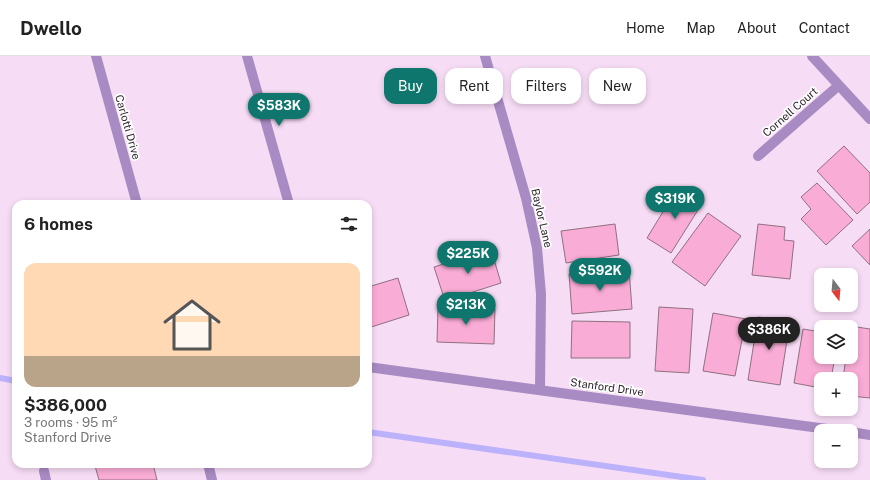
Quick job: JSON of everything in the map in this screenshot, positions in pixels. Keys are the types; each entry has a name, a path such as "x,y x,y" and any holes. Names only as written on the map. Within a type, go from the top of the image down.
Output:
{"street":[{"name":"Carlotti Drive","path":"96,56 136,200"},
{"path":"247,56 288,200"},
{"name":"Baylor Lane","path":"485,56 526,198 537,248 542,294 540,390"},
{"path":"812,56 870,119"},
{"name":"Cornell Court","path":"758,156 838,86"},
{"name":"Stanford Drive","path":"372,368 814,427"},
{"path":"858,433 870,435"},
{"path":"209,468 212,480"}],"building":[{"path":"844,146 870,173 870,202 857,214 817,171"},
{"path":"817,183 853,220 826,245 801,219 811,209 801,197"},
{"path":"678,187 703,202 671,253 647,238"},
{"path":"708,213 741,236 705,286 672,262"},
{"path":"615,224 619,255 566,263 561,231"},
{"path":"758,224 785,227 784,240 794,241 790,279 752,275"},
{"path":"870,229 870,265 852,246"},
{"path":"491,249 501,283 445,301 434,267"},
{"path":"629,269 632,309 572,314 569,274"},
{"path":"398,278 409,315 372,327 372,286"},
{"path":"438,307 495,309 494,344 437,342"},
{"path":"659,307 693,309 689,373 655,371"},
{"path":"713,313 746,319 735,376 703,371"},
{"path":"758,317 790,321 780,385 748,380"},
{"path":"572,321 630,322 630,358 571,358"},
{"path":"858,327 870,329 870,398 858,397 858,372 844,372 845,364 858,364"},
{"path":"803,329 814,331 814,364 834,364 832,372 814,372 814,387 794,383"},
{"path":"96,468 154,468 157,480 99,480"}],"waterway":[{"path":"0,378 12,380"},
{"path":"372,433 703,480"}]}
